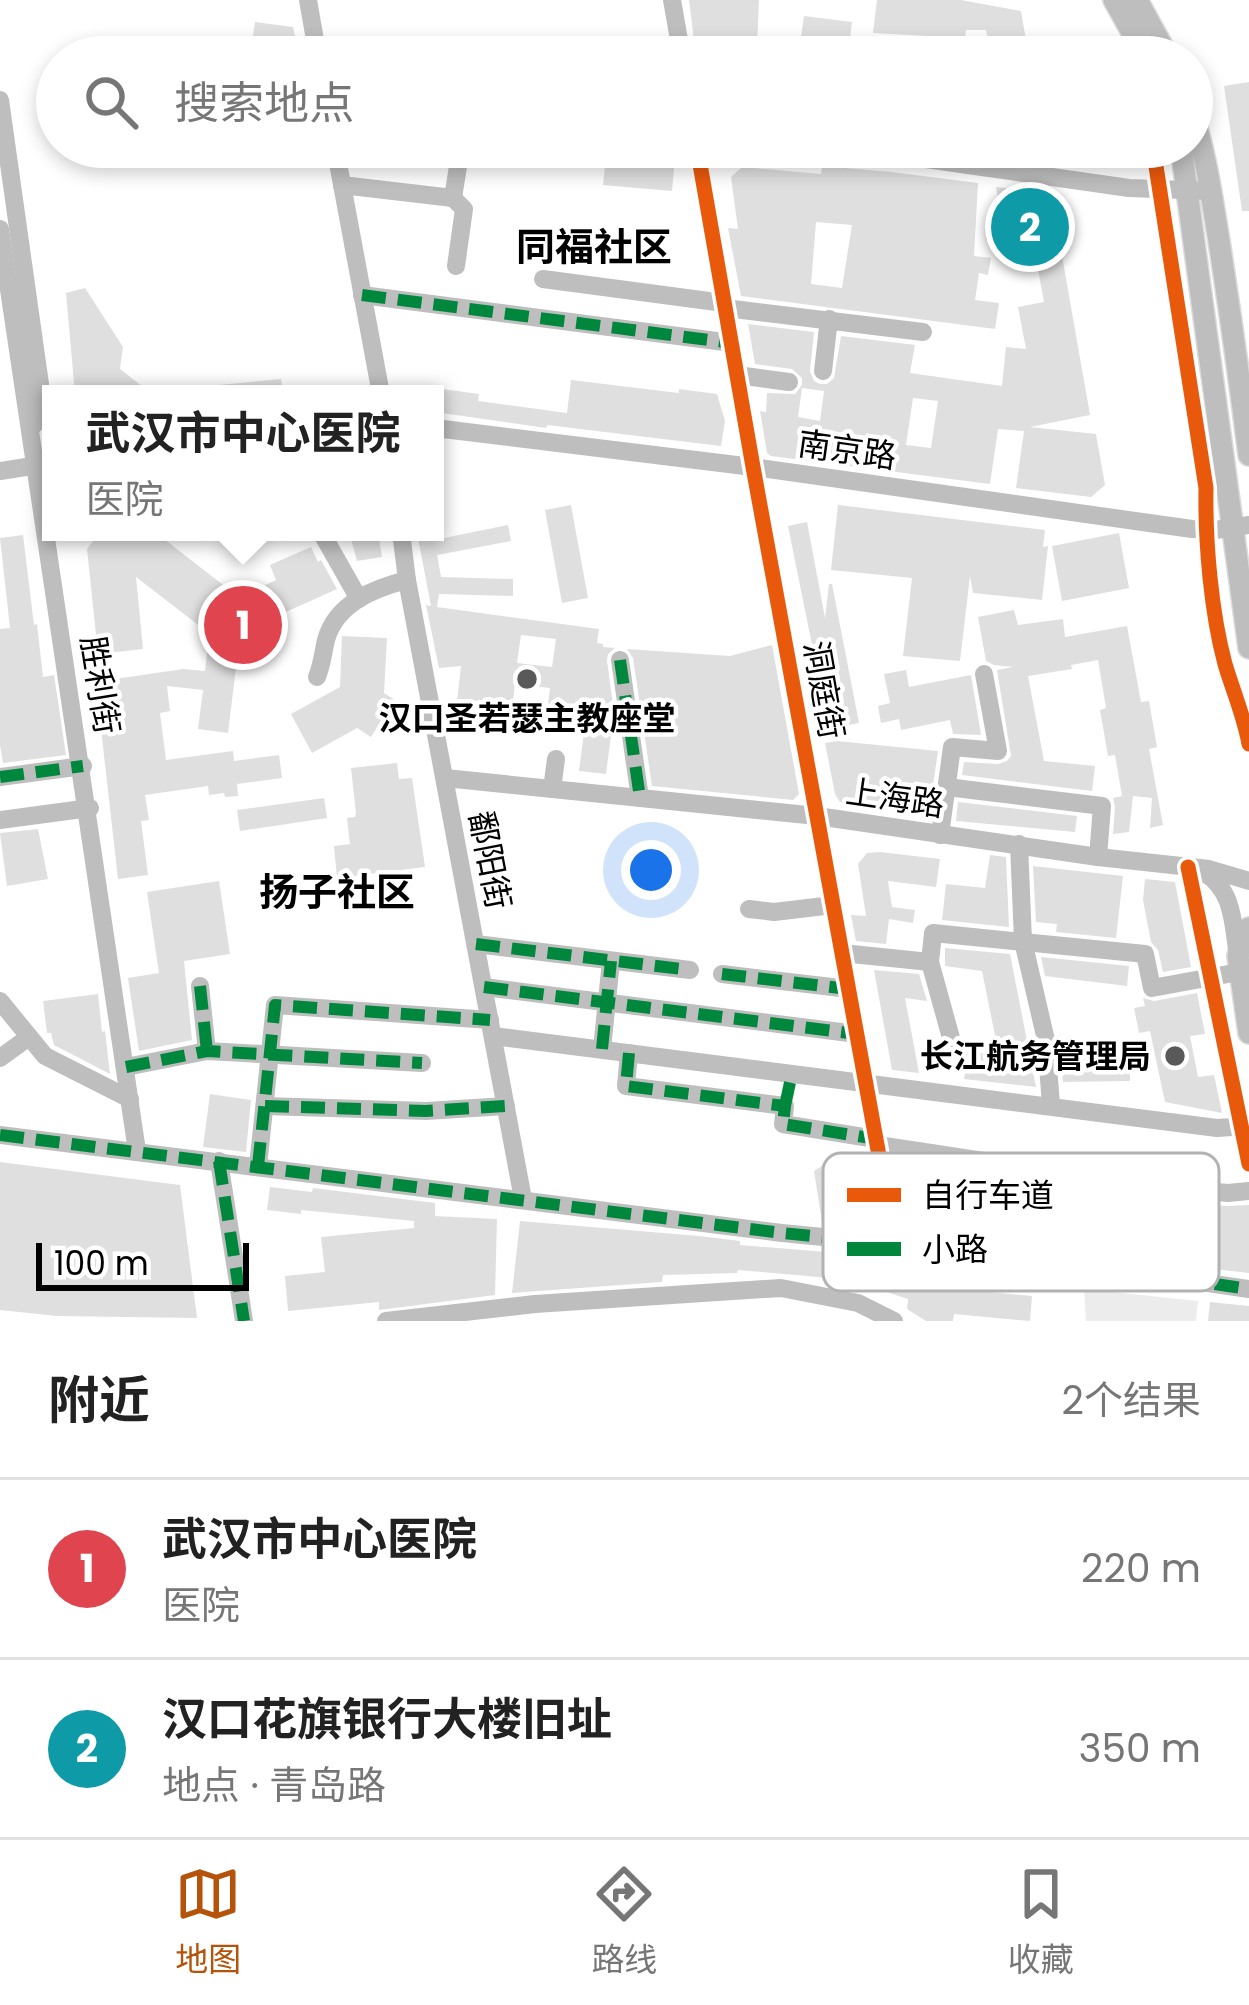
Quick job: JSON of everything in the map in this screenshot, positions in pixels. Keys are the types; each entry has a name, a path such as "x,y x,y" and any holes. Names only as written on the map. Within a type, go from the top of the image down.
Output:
{"main road":[{"path":"1114,0 1134,36"},
{"path":"1138,0 1157,36"},
{"path":"1189,168 1233,326 1249,455"},
{"path":"1200,168 1198,191 1240,526 1249,648"},
{"path":"1249,928 1239,964 1249,1033"}],"street":[{"path":"308,0 314,36"},
{"path":"672,0 678,36"},
{"path":"0,100 40,384 32,436"},
{"path":"339,168 379,385"},
{"path":"453,198 458,168"},
{"name":"洞庭街","path":"702,168 879,1153"},
{"path":"987,168 1113,186 1198,191"},
{"path":"342,185 453,198 464,209 456,266"},
{"name":"胜利街","path":"0,229 32,436 42,461"},
{"path":"543,279 923,332"},
{"path":"362,295 731,343"},
{"path":"823,371 829,319"},
{"path":"737,376 789,382"},
{"name":"南京路","path":"444,429 1192,529 1240,526"},
{"path":"0,471 42,464"},
{"name":"胜利街","path":"53,541 137,1151"},
{"path":"326,541 359,599"},
{"name":"鄱阳街","path":"402,541 524,1198"},
{"path":"317,677 328,634 338,617 375,588 407,580"},
{"path":"620,660 640,798"},
{"path":"940,835 952,748 998,751 984,674"},
{"path":"552,789 556,758"},
{"path":"0,778 83,766"},
{"name":"上海路","path":"445,778 817,816 1215,870 1249,881"},
{"path":"947,788 1102,806 1098,857"},
{"path":"0,820 89,808"},
{"path":"1019,844 1022,941 1046,1040 1051,1105"},
{"path":"951,1038 930,962 933,933 1145,954 1152,988 1239,964 1226,895 1213,878 1194,867"},
{"path":"749,909 774,912 833,905"},
{"path":"476,944 691,970"},
{"path":"842,953 930,962"},
{"path":"602,1049 611,961"},
{"path":"722,974 849,989"},
{"path":"200,986 207,1052"},
{"path":"484,987 857,1034"},
{"path":"0,1001 46,1056 130,1099"},
{"path":"258,1166 275,1005 491,1028 629,1053 1216,1128 1249,1126"},
{"path":"0,1058 29,1036"},
{"path":"126,1067 207,1052 422,1064"},
{"path":"629,1053 626,1086 785,1106"},
{"path":"792,1073 783,1124 942,1153"},
{"path":"265,1106 426,1111 506,1106"},
{"path":"0,1135 823,1237"},
{"path":"220,1161 244,1321"},
{"path":"1219,1191 1249,1191"},
{"path":"1219,1285 1249,1289"},
{"path":"386,1321 537,1312 781,1288 858,1303 894,1321"}],"shaded area":[{"path":"1084,1291 1198,1301 1196,1321 1086,1321"}],"building":[{"path":"689,0 759,0 757,36 693,36"},
{"path":"877,0 961,0 1021,11 1025,36 987,36 986,30 966,30 965,36 873,33"},
{"path":"804,16 852,22 850,36 801,36"},
{"path":"255,22 293,27 295,36 253,36"},
{"path":"1249,82 1249,211 1242,211 1224,86"},
{"path":"605,168 674,168 672,191 603,185"},
{"path":"741,168 821,174 822,168 845,168 978,183 974,256 991,258 988,275 979,273 975,300 999,303 995,329 741,296 728,228 738,229 731,177","holes":["816,222 852,225 842,288 811,284"]},
{"path":"996,187 1051,193 1090,415 1030,427 1096,434 1105,485 1091,497 1016,488 1024,431 998,429 990,484 767,453 760,411 766,412 767,393 795,394 802,378 792,369 755,364 748,324 814,332 810,371 820,384 834,378 841,336 915,345 910,373 1002,386 1006,347 1026,349 1018,307 1044,302 1037,264 1009,260","holes":["802,388 824,391 820,421 798,417","913,398 938,401 931,448 906,445"]},
{"path":"85,288 123,347 120,369 140,385 74,385 66,293"},
{"path":"281,379 282,385 218,385"},
{"path":"571,380 717,394 725,421 721,446 546,428 444,413 444,389 479,394 478,401 567,413"},
{"path":"571,505 588,598 562,603 545,510"},
{"path":"838,505 1045,530 1043,547 1048,546 1042,600 973,593 970,576 960,661 903,656 912,578 831,570"},
{"path":"807,522 825,618 832,584 859,723 829,729 788,526"},
{"path":"508,525 511,541 437,555 441,577 513,579 513,596 439,594 437,607 599,629 597,643 615,648 607,661 614,712 606,774 579,771 585,724 546,719 550,688 515,684 510,726 455,719 461,666 439,668 426,605 431,606 419,541 444,541","holes":["521,635 556,639 552,667 517,663"]},
{"path":"1119,533 1129,588 1062,601 1052,546"},
{"path":"23,535 43,677 54,675 66,755 3,763 0,629 10,628 0,538"},
{"path":"93,541 167,541 245,602 255,590 276,580 270,565 311,547 337,589 268,620 237,660 228,733 198,729 203,690 167,686 170,711 160,713 166,760 233,751 234,761 279,755 282,778 237,784 238,796 209,795 208,786 145,795 149,820 141,821 148,875 118,879 95,676 114,673 115,679 183,669 205,671 205,641 210,634 136,577 143,649 98,654 87,549"},
{"path":"351,541 379,541 382,557 357,561"},
{"path":"1014,610 1018,625 1063,619 1065,637 1127,626 1141,702 1149,701 1157,747 1149,749 1163,825 1150,828 1152,798 1133,796 1129,832 1113,834 1113,798 1122,796 1115,755 1108,756 1098,660 1028,676 1044,761 1095,766 1092,791 962,775 964,762 998,764 1011,756 997,670 1013,667 986,661 978,617"},
{"path":"342,636 387,638 384,693 395,700 371,737 357,728 312,753 291,714 340,687"},
{"path":"772,645 799,794 793,800 652,786 633,658 627,649 730,656"},
{"path":"906,670 909,687 971,675 981,735 953,734 950,720 901,730 899,719 881,723 878,706 890,703 884,674"},
{"path":"825,743 938,751 929,814 840,802"},
{"path":"397,763 399,779 412,778 425,867 337,878 334,846 350,844 347,818 356,813 351,768"},
{"path":"324,798 327,818 240,831 237,810"},
{"path":"958,802 1077,816 1075,832 956,821"},
{"path":"38,829 48,879 7,886 0,833"},
{"path":"867,853 940,859 936,887 888,881 892,907 915,910 913,923 889,919 886,944 856,941 851,915 866,916 858,864"},
{"path":"990,855 1006,857 1009,927 942,920 946,884 985,888"},
{"path":"1033,866 1123,876 1116,938 1056,932 1057,924 1036,922"},
{"path":"1145,879 1175,882 1191,967 1163,972 1151,942 1143,900"},
{"path":"219,881 230,954 184,961 192,1040 139,1051 128,978 159,973 147,892"},
{"path":"945,948 1010,954 1036,1087 964,1079 966,1065 957,1050 999,1055 982,971 945,966"},
{"path":"1041,957 1129,966 1127,986 1045,976"},
{"path":"874,970 919,974 927,1001 905,998 919,1073 892,1070"},
{"name":"长江航务管理局","path":"1197,993 1205,1034 1190,1036 1198,1077 1214,1075 1222,1113 1165,1102 1150,1031 1139,1033 1134,1008 1145,1006 1143,998 1154,1001"},
{"path":"98,994 110,1074 54,1045 47,1033 43,1001"},
{"path":"1130,1046 1130,1081 1063,1082 1060,1048"},
{"path":"210,1094 251,1100 246,1152 203,1147"},
{"path":"0,1162 180,1185 197,1318 57,1316 0,1310"},
{"path":"823,1165 823,1222 822,1222 814,1171"},
{"path":"270,1187 435,1203 435,1216 497,1219 495,1295 379,1310 379,1302 288,1311 285,1276 325,1272 321,1237 414,1228 414,1221 267,1210"},
{"path":"1219,1205 1249,1205 1249,1273 1219,1270"},
{"path":"520,1221 823,1252 823,1277 738,1270 663,1275 662,1282 512,1293"},
{"path":"884,1291 1032,1296 1030,1321 954,1314 953,1321 926,1321 907,1309 908,1299"},
{"path":"1210,1302 1249,1306 1249,1321 1208,1321"}],"marked path":[{"path":"362,295 732,343"},
{"path":"620,660 640,798"},
{"path":"0,777 83,766"},
{"path":"476,944 690,970"},
{"path":"602,1049 611,961"},
{"path":"722,974 849,989"},
{"path":"200,986 207,1051"},
{"path":"484,987 857,1034"},
{"path":"258,1166 275,1005 490,1020"},
{"path":"126,1067 207,1051 422,1063"},
{"path":"629,1053 626,1086 785,1106 783,1124 876,1139"},
{"path":"785,1106 792,1073"},
{"path":"265,1106 426,1111 506,1106"},
{"path":"0,1135 823,1237"},
{"path":"219,1161 244,1321"},
{"path":"1219,1285 1249,1289"}],"cycle path":[{"path":"701,168 879,1153"},
{"path":"1156,168 1206,488 1216,622 1249,744"},
{"path":"1188,867 1249,1164"}],"place":[{"name":"汉口花旗银行大楼旧址","path":"1030,227"},
{"name":"武汉市中心医院","path":"243,625"},
{"name":"汉口圣若瑟主教座堂","path":"527,679"},
{"name":"长江航务管理局","path":"1175,1056"}],"district":[{"name":"同福社区","path":"594,247"},
{"name":"扬子社区","path":"337,892"}]}
